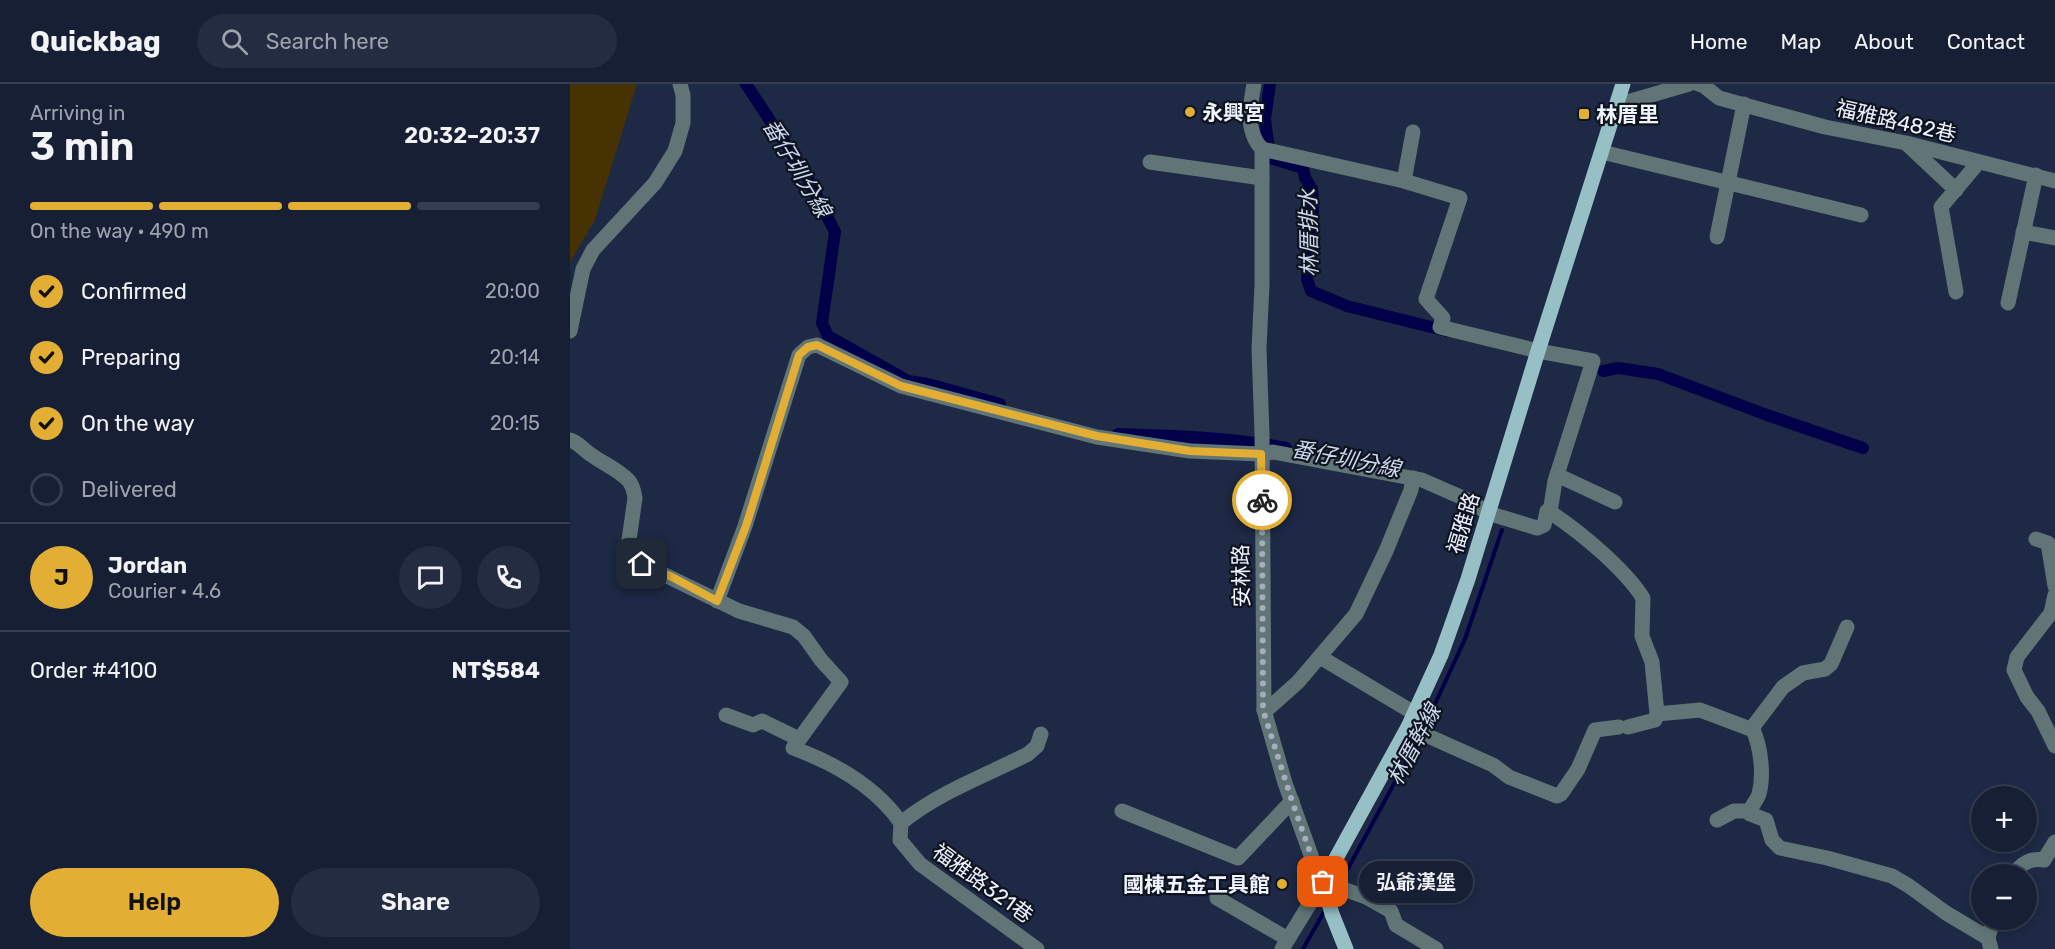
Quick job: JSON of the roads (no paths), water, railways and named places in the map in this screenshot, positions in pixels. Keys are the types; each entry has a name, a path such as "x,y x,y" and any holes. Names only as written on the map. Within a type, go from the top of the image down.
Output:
{"main road":[{"name":"福雅路","path":"1326,887 1412,723 1441,655 1468,579 1623,84"},
{"name":"安林路","path":"1326,887 1332,912 1346,949"}],"street":[{"path":"570,331 583,269 593,250 656,183 675,150 683,123 683,95 680,84"},
{"name":"安林路","path":"1254,84 1248,116 1257,145 1262,149 1262,285 1259,349 1262,434 1263,710 1312,858 1326,887"},
{"path":"1617,105 1689,84"},
{"name":"福雅路482巷","path":"1698,84 1719,98 1825,127 1905,143 2055,181"},
{"path":"1717,237 1744,104"},
{"path":"1404,181 1413,132"},
{"path":"1905,143 1956,190"},
{"path":"1262,149 1404,181 1460,198 1426,299 1443,318 1440,327 1538,351 1593,361 1557,475 1550,512"},
{"path":"1602,152 1861,215"},
{"path":"1150,162 1262,178"},
{"path":"1956,292 1941,207 1978,163"},
{"path":"2008,303 2036,175"},
{"path":"2023,232 2055,238"},
{"path":"717,601 746,526 799,355 808,347 817,345 901,386 1097,436 1190,451 1273,452 1413,478 1470,501 1488,513 1537,528 1544,525 1547,511 1550,512"},
{"path":"570,440 622,474 630,482 634,490 634,509 627,554 642,564 739,611 793,627 804,636 841,682 799,739 762,721 753,725 726,716"},
{"path":"1557,475 1615,502"},
{"path":"1263,710 1270,707 1298,682 1356,614 1386,551 1411,490 1413,478"},
{"path":"1320,657 1429,736 1493,765 1509,777 1557,796 1561,794 1578,769 1595,730 1651,723 1655,720 1656,714 1652,662 1642,636 1643,598 1618,569 1575,529 1550,512"},
{"path":"2036,539 2048,543 2055,586"},
{"path":"2055,594 2051,613 2017,657 2014,670 2055,746"},
{"path":"1753,730 1783,687 1803,673 1825,669 1831,664 1847,627"},
{"path":"1656,714 1700,710 1753,730 1757,738 1760,778 1758,796 1750,811"},
{"path":"901,823 922,806 1028,754 1037,746 1041,734"},
{"name":"福雅路321巷","path":"799,739 793,748 819,758 855,779 887,805 901,823 900,840 920,864 1037,949"},
{"path":"1122,811 1238,858 1292,801"},
{"path":"1717,820 1734,811 1750,811"},
{"path":"1750,811 1750,814 1766,819 1772,840 1780,848 1892,876 1990,944"},
{"path":"2023,864 2033,859 2044,860 2055,842"},
{"path":"1326,887 1366,897 1391,911 1396,925 1436,949"},
{"name":"福雅路","path":"1285,944 1326,887"},
{"path":"1217,898 1285,944"}],"waterway":[{"name":"番仔圳分線","path":"746,84 806,175 835,232 822,323 828,336 908,381 928,384 1000,404"},
{"name":"林厝排水","path":"1270,84 1265,119 1270,158 1303,168 1305,178 1312,189 1313,211 1307,279 1311,291 1347,306 1447,331"},
{"path":"1603,371 1618,368 1658,374 1863,448"},
{"name":"番仔圳分線","path":"1118,434 1224,439 1286,448"},
{"name":"林厝幹線","path":"1423,730 1465,639 1502,530"},
{"name":"林厝幹線","path":"1340,883 1420,736"},
{"name":"林厝幹線","path":"1303,949 1325,910"}],"place":[{"name":"永興宮","path":"1190,112"},
{"name":"林厝里","path":"1584,114"},
{"name":"弘爺漢堡","path":"1323,882"},
{"name":"國棟五金工具館","path":"1282,884"}]}
